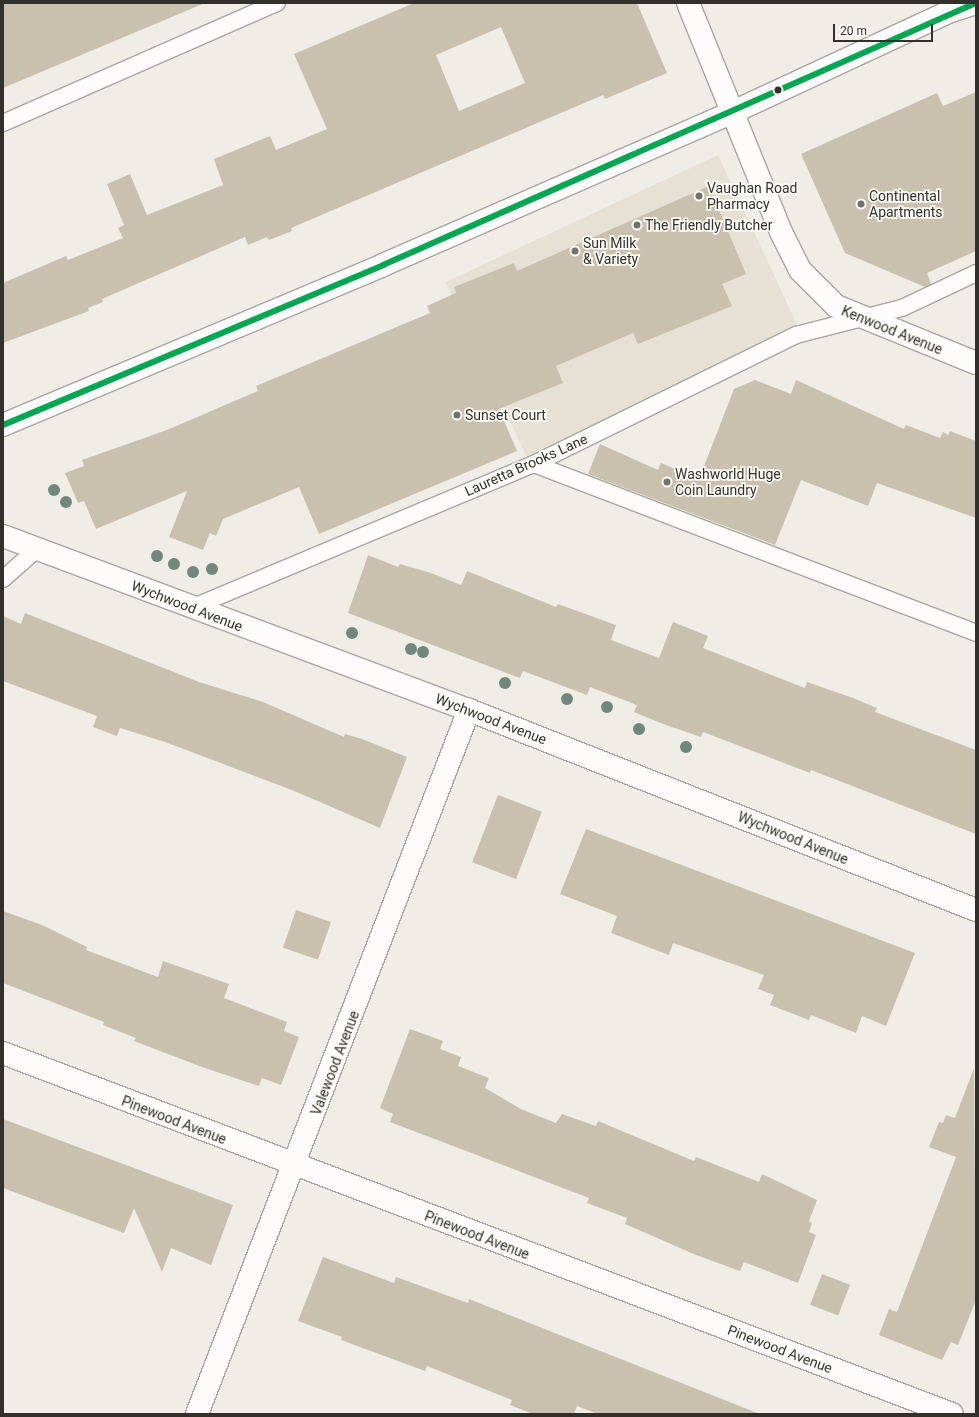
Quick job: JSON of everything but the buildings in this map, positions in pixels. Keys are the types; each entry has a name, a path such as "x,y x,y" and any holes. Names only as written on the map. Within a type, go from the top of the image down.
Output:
{"street":[{"name":"Kenwood Avenue","path":"688,3 731,113 800,270 818,292 859,319 976,363"},
{"path":"3,425 375,268 731,113 951,11 976,3"},
{"name":"Wychwood Avenue","path":"3,536 191,608 469,710 976,910"},
{"name":"Valewood Avenue","path":"197,1414 295,1167 469,710"},
{"name":"Pinewood Avenue","path":"3,1053 295,1167 952,1414"}],"lane":[{"path":"3,123 277,3"},
{"name":"Lauretta Brooks Lane","path":"191,608 534,464 796,335 902,308 976,273"},
{"path":"534,464 976,633"},
{"path":"3,579 37,548"}],"shaded area":[{"path":"718,155 803,338 531,465 445,282"}],"transit line":[{"path":"3,425 383,265 976,3"}],"place":[{"name":"Vaughan Road Pharmacy","path":"699,196"},
{"name":"Continental Apartments","path":"861,204"},
{"name":"The Friendly Butcher","path":"637,225"},
{"name":"Sun Milk & Variety","path":"575,251"},
{"name":"Sunset Court","path":"457,415"},
{"name":"Washworld Huge Coin Laundry","path":"667,482"}]}
